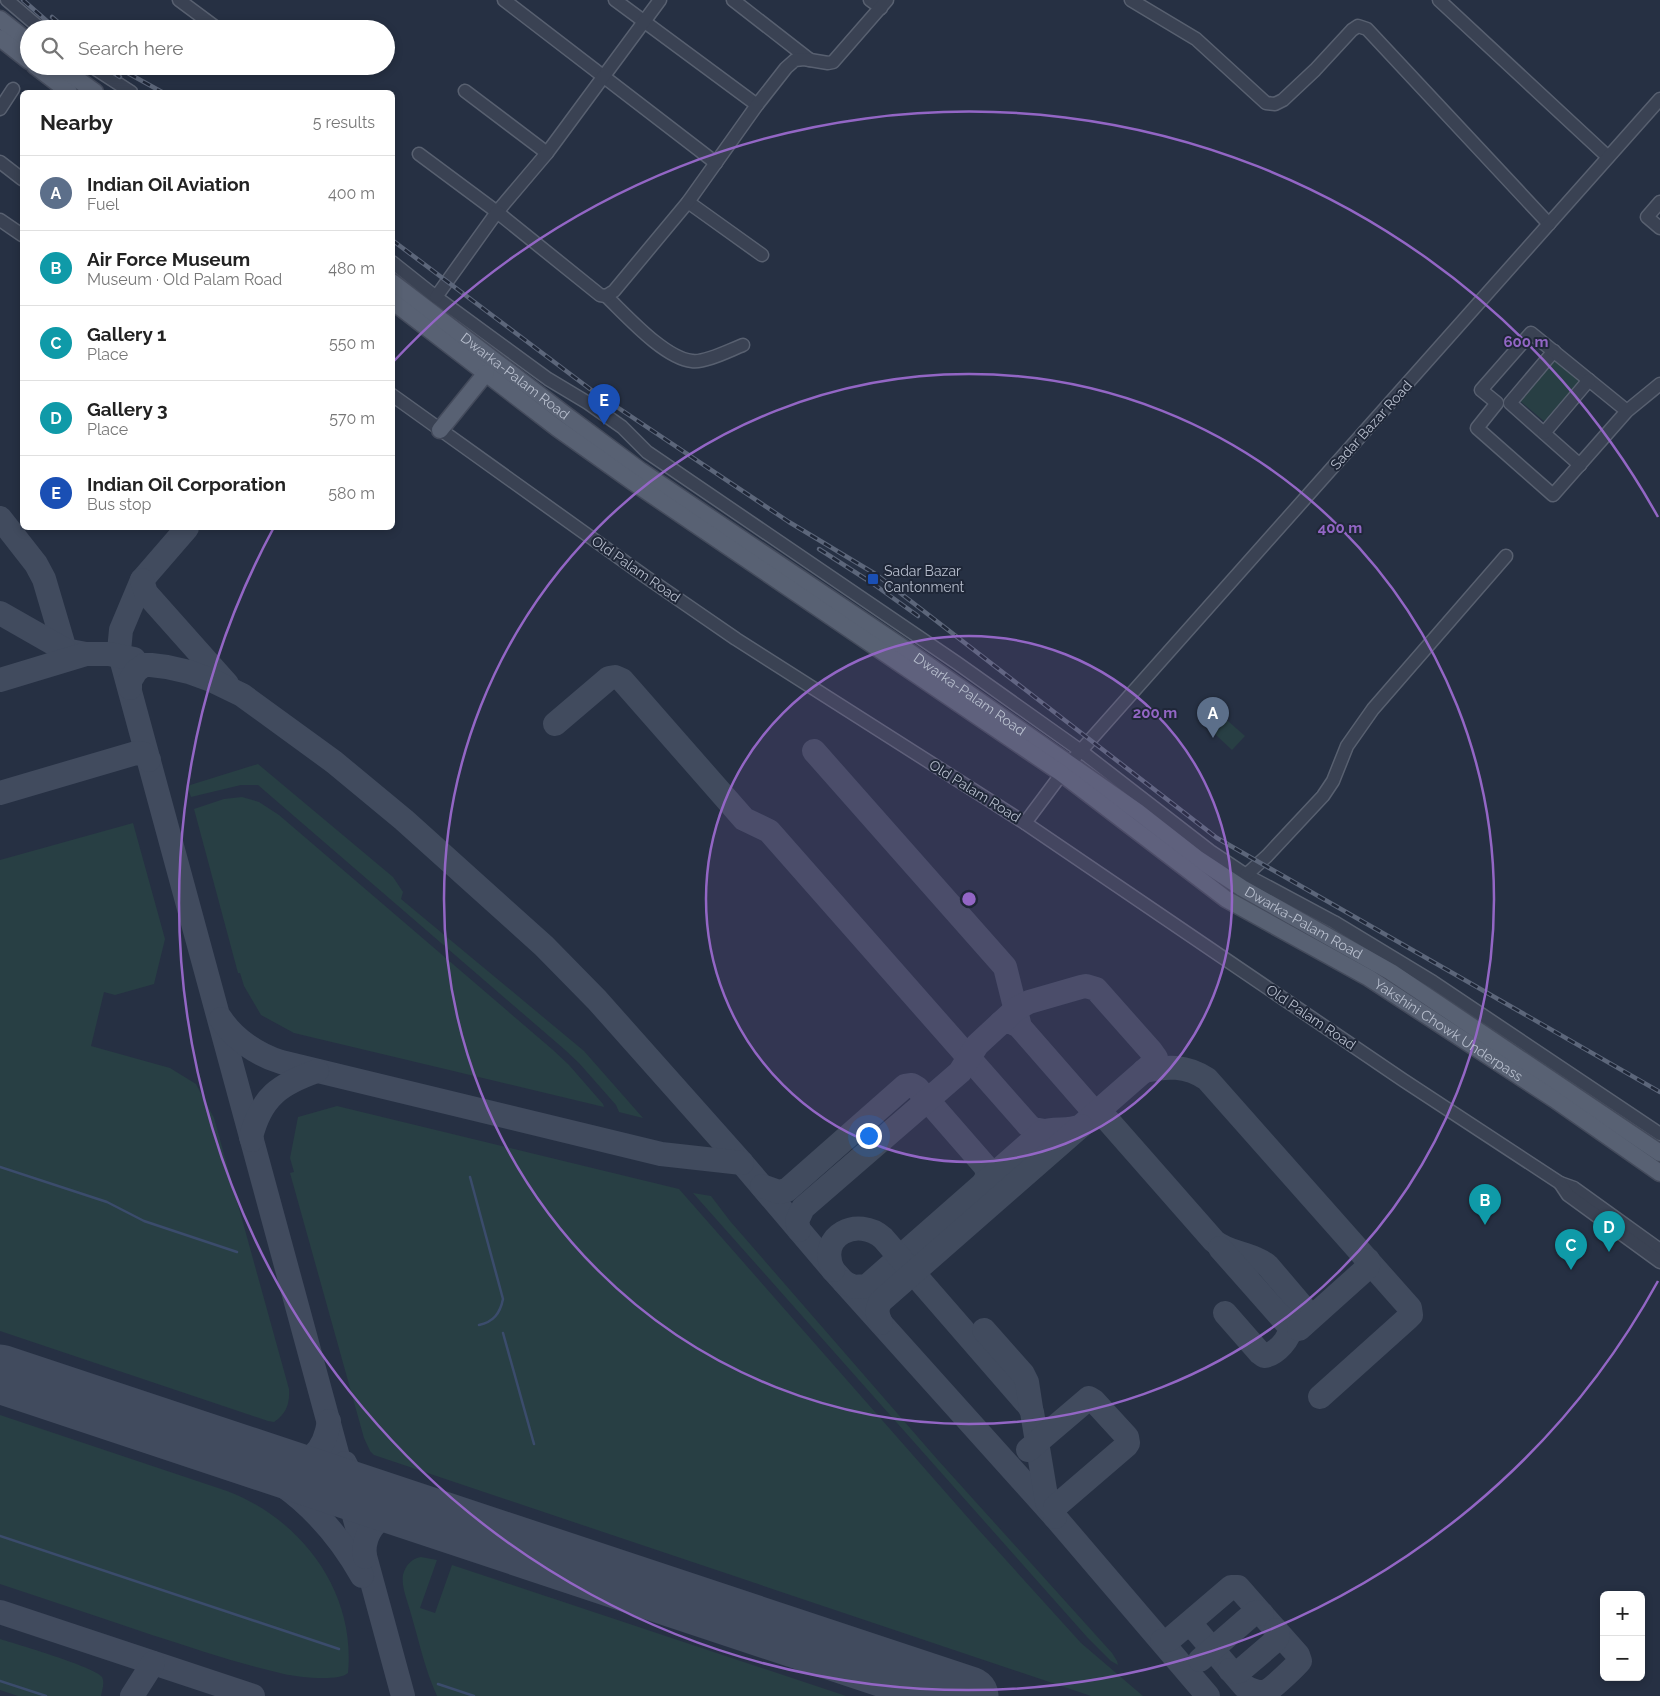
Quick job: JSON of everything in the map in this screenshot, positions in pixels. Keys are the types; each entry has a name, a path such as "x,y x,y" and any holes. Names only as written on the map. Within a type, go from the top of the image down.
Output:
{"main road":[{"path":"0,19 20,35"},
{"path":"0,38 20,54"},
{"path":"47,75 66,90"},
{"path":"71,75 92,90"},
{"name":"Dwarka-Palam Road","path":"395,284 641,470 908,651 1065,769"},
{"name":"Dwarka-Palam Road","path":"395,304 557,428 633,482 1065,769 1138,812 1198,859 1242,888 1391,972 1564,1078"},
{"path":"440,430 486,373"},
{"name":"Yakshini Chowk Underpass","path":"1065,769 1226,899 1370,978 1554,1099 1660,1173"},
{"path":"1564,1078 1660,1153"}],"street":[{"path":"7,0 30,20"},
{"path":"180,0 206,20"},
{"path":"504,0 716,164"},
{"path":"615,0 758,105"},
{"path":"436,296 497,212 547,153 660,0"},
{"path":"733,0 810,60"},
{"path":"606,296 614,291 688,202 786,68 795,60 833,62 884,4 870,0"},
{"path":"1131,0 1196,39 1266,103 1275,104 1283,100 1315,70 1352,30 1358,26 1367,29 1549,224"},
{"path":"1439,0 1608,157"},
{"path":"105,75 129,90"},
{"path":"0,109 13,89"},
{"path":"465,91 547,153"},
{"name":"Sadar Bazar Road","path":"1026,823 1065,769 1660,99"},
{"path":"419,154 497,212 600,295 606,296 648,337 672,354 692,361 703,360 743,345"},
{"path":"0,162 20,177"},
{"path":"688,202 762,255"},
{"path":"1660,202 1647,217 1660,228"},
{"path":"0,220 20,234"},
{"path":"395,264 548,379 588,403 622,427 647,452 949,658 1081,751 1210,851 1246,875 1320,914 1433,982 1564,1078 1660,1134"},
{"path":"1580,465 1544,432 1504,403 1482,390 1531,333 1627,411"},
{"path":"1554,352 1477,428 1553,495 1627,411 1660,384"},
{"path":"1544,432 1589,380"},
{"name":"Old Palam Road","path":"395,398 736,639 1026,823 1403,1080 1560,1183"},
{"path":"1246,875 1267,856 1323,796 1333,781 1347,746 1373,709 1506,556"},
{"path":"1560,1183 1574,1188 1660,1250"},
{"path":"1560,1183 1568,1195 1660,1262"}],"green space":[{"path":"1555,360 1580,381 1545,422 1520,401"},
{"path":"1212,707 1245,736 1232,750 1200,720"},
{"path":"258,764 393,877 403,892 401,899 584,1051 643,1118 619,1112 616,1105 564,1049 258,785 241,785 191,797 187,786"},
{"path":"242,797 259,802 279,815 553,1050 569,1065 604,1107 294,1033 261,1015 244,986 240,973 238,973 194,809 224,799"},
{"path":"133,823 165,939 154,984 115,995 104,992 91,1046 170,1068 196,1084 214,1118 289,1389 289,1399 286,1408 282,1416 274,1422 0,1331 0,860"},
{"path":"337,1106 679,1189 977,1528 1081,1643 1143,1696 1091,1696 374,1455 364,1438 290,1173 294,1172 290,1158 298,1117"},
{"path":"693,1193 711,1196 730,1221 937,1459 1112,1653 1118,1665 1111,1661 1087,1637"},
{"path":"0,1415 227,1491 254,1503 278,1520 300,1539 318,1562 333,1587 343,1614 348,1643 348,1673 343,1676 317,1678 267,1670 185,1646 0,1584"},
{"path":"421,1557 437,1560 420,1608 435,1613 452,1565 846,1696 437,1696 426,1666 403,1584 403,1575 407,1566 415,1559"},
{"path":"0,1639 54,1656 96,1673 103,1679 101,1696 18,1696 0,1690"}],"waterway":[{"path":"0,1167 107,1202 144,1221 237,1252"},
{"path":"470,1177 503,1299 500,1309 495,1316 488,1322 479,1325"},
{"path":"503,1333 534,1444"},
{"path":"0,1536 339,1649"},
{"path":"0,1681 46,1696"},
{"path":"438,1684 474,1696"}],"taxiway":[{"path":"0,518 36,564 44,579 65,650 86,654"},
{"path":"185,530 142,580 121,630 119,651 403,1696"},
{"path":"142,580 146,593 227,684"},
{"path":"0,613 65,650"},
{"path":"0,680 86,654 109,654 134,659"},
{"path":"130,688 130,681 136,671 144,665 151,665 189,672 242,695 334,762 404,820 544,946 597,1000 742,1163 833,1270 1055,1517 1208,1696"},
{"path":"555,724 609,678 615,677 622,680 744,819 769,831 1028,1125 1033,1129 1045,1131"},
{"path":"814,751 1005,967 1019,1023"},
{"path":"0,793 136,753 144,754 149,760"},
{"path":"799,1230 797,1221 803,1208 960,1072 977,1045 1016,1009 1029,1002 1086,986 1096,989 1151,1051 1156,1058 1153,1063 1081,1126 1072,1129 1042,1132 867,1286 853,1287 844,1282"},
{"path":"221,1019 240,1040 264,1055 281,1062 661,1154 742,1163"},
{"path":"1001,1023 1009,1021 1019,1026 1089,1106 1105,1117 1214,1241 1227,1249 1255,1258 1268,1266 1308,1313 1303,1325 1289,1326"},
{"path":"1144,1071 1161,1068 1184,1069 1207,1079 1410,1308 1411,1315 1408,1318 1320,1397"},
{"path":"252,1140 251,1137 260,1112 274,1094 292,1081 317,1071"},
{"path":"762,1186 779,1192 787,1190 905,1086 912,1085 917,1088 985,1166 988,1174 984,1183"},
{"path":"881,1323 878,1312 881,1301 1081,1126"},
{"path":"833,1270 830,1258 831,1247 835,1239 843,1233 852,1229 862,1229 873,1232 883,1238 1029,1406 1032,1412 1047,1502 1051,1511"},
{"path":"1220,1248 1289,1326 1290,1330 1282,1345 1264,1356 1225,1313"},
{"path":"1299,1329 1367,1268 1368,1260"},
{"path":"984,1330 1023,1374 1027,1382 1031,1408"},
{"path":"1028,1450 1089,1398 1127,1437 1128,1443 1126,1446 1055,1507 1055,1517"},
{"path":"276,1467 298,1464 313,1456 323,1442 329,1421"},
{"path":"219,1448 263,1472 301,1500 334,1534 362,1576"},
{"path":"345,1463 359,1484 394,1505"},
{"path":"365,1557 368,1534 377,1522 389,1514 397,1512 418,1513"},
{"path":"1162,1641 1169,1640 1231,1587 1238,1587 1298,1655 1300,1661 1270,1689 1264,1692 1255,1691 1244,1686 1196,1630 1189,1627 1184,1628"},
{"path":"0,1612 253,1696"},
{"path":"1200,1660 1254,1613 1259,1612 1262,1614"},
{"path":"1230,1670 1240,1671 1275,1641 1278,1636 1276,1630"},
{"path":"132,1696 153,1663"}],"runway":[{"path":"0,1374 969,1696"}],"railway":[{"path":"23,0 46,20"},
{"path":"52,17 56,20"},
{"path":"131,75 158,90"},
{"path":"395,242 590,389 789,522 877,575 1217,838 1660,1092"},
{"path":"819,549 872,583 918,616"}],"place":[{"name":"Indian Oil Corporation","path":"604,425"},
{"name":"Sadar Bazar Cantonment","path":"873,579"},
{"name":"Indian Oil Aviation","path":"1213,738"},
{"name":"Air Force Museum","path":"1485,1225"},
{"name":"Gallery 3","path":"1609,1252"},
{"name":"Gallery 1","path":"1571,1270"}]}
